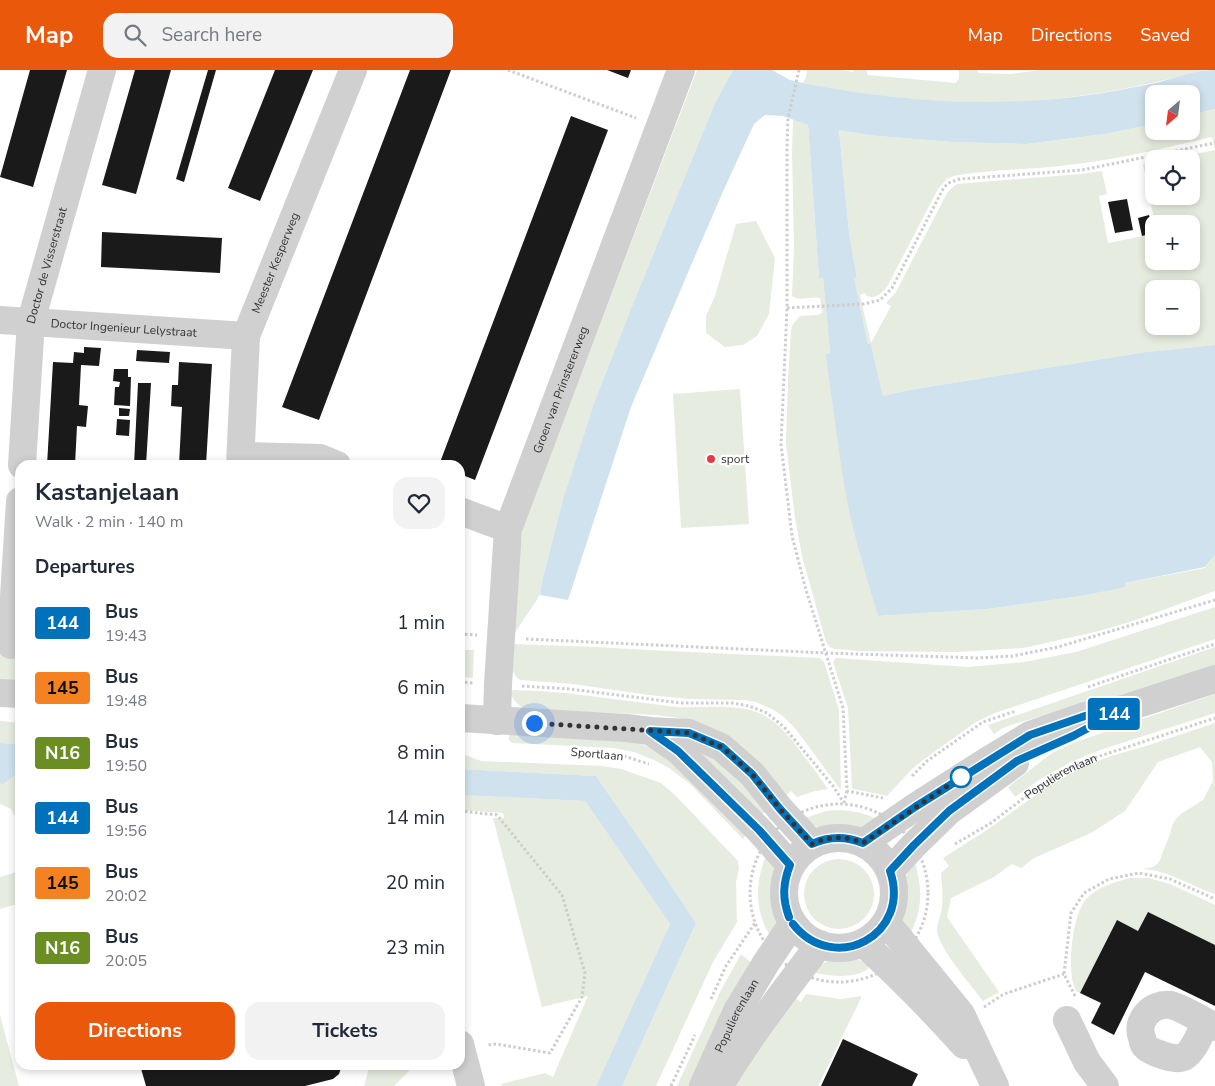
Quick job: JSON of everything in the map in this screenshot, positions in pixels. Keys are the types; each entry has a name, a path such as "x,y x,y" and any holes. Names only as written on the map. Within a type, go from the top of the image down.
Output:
{"street":[{"name":"Doctor de Visserstraat","path":"22,460 31,321 102,70"},
{"name":"Meester Kesperweg","path":"240,460 246,336 353,70"},
{"name":"Groen van Prinstererweg","path":"497,721 508,529 681,70"},
{"name":"Doctor Ingenieur Lelystraat","path":"0,320 246,336"},
{"path":"240,460 320,458 325,460"},
{"path":"465,513 508,529"},
{"path":"10,645 15,573"},
{"path":"863,843 915,807 1030,735 1085,716 1124,709 1215,679"},
{"path":"0,693 15,694"},
{"path":"890,871 949,811 1017,761 1073,736 1124,709"},
{"path":"465,718 689,733 722,747 752,774 780,809 812,844"},
{"path":"650,731 678,751 759,830 790,865"},
{"path":"835,837 863,843 874,849 881,856 890,871 894,883 891,911 886,922 876,934 863,943 843,948 827,947 810,940 793,924 787,912 783,892 784,882 790,865 806,848 820,840 835,837"},
{"path":"886,922 960,1014 992,1080"},
{"name":"Populierenlaan","path":"703,1086 737,1011 766,963 793,924"},
{"path":"863,943 946,1025 992,1080"},
{"name":"Populierenlaan","path":"719,1086 760,1024 820,944"},
{"path":"1067,1020 1087,1062 1105,1086"},
{"path":"465,1064 471,1086"}],"path":[{"path":"508,70 660,127"},
{"path":"799,70 788,118 787,308 781,444 792,536 806,590 843,708 847,791 844,804 877,813"},
{"path":"787,308 864,304 880,300 892,288 943,189 948,183 960,179 1082,170 1215,143"},
{"path":"465,634 826,653 978,658 1013,656 1058,648 1215,600"},
{"name":"Populierenlaan","path":"952,846 991,823 1032,791 1064,771 1094,758 1215,718"},
{"name":"Sportlaan","path":"620,755 650,764"},
{"path":"847,791 890,800"},
{"path":"465,812 497,815 562,895 585,973 582,997 550,1053 496,1044 465,1046"},
{"path":"750,854 756,860 750,885 756,922"},
{"path":"924,867 931,862"},
{"path":"1067,1020 1082,1010 1064,974 1071,913 1084,893 1109,879 1139,873 1170,879 1215,899"},
{"path":"977,1011 1004,994 1064,974"}],"shaded area":[{"path":"697,70 733,70 715,103 594,403 563,499 540,595 514,634 524,519 536,493"},
{"path":"807,70 853,72 854,70 866,70 868,75 956,83 959,78 959,70 977,70 978,73 1011,74 1041,70 1206,70 1141,85 1052,99 1022,102 965,102 884,96 803,83"},
{"path":"1215,109 1215,149 1212,137 1200,140 1200,113"},
{"path":"793,119 808,125 819,278 823,278 838,442 849,505 862,562 878,616 987,609 1081,596 1125,587 1125,583 1205,568 1215,555 1215,591 1130,622 1023,648 958,652 859,651 830,647 826,642 802,556 795,518 786,443 791,331 793,324 800,316 822,313 820,298 798,299 792,296 794,246"},
{"path":"1145,126 1145,140 1198,140 1086,163 967,174 947,179 938,189 887,287 875,296 870,297 865,293 860,295 871,343 891,306 886,303 896,292 947,193 958,184 1102,171 1107,194 1099,196 1108,243 1145,236 1145,270 1200,270 1200,215 1153,215 1151,205 1200,205 1200,153 1215,150 1215,345 1146,352 909,390 883,396 871,344 868,344 854,278 857,277 849,232 839,129 878,136 952,142 1026,144 1105,134"},
{"path":"756,221 775,258 769,314 757,336 743,345 725,347 706,333 706,316 715,296 736,224"},
{"name":"sport","path":"740,389 749,524 681,528 673,394"},
{"path":"1215,607 1215,639 995,713 976,722 923,760 887,796 852,788 848,708 833,662 836,658 968,667 1024,662 1076,652"},
{"path":"512,644 820,658 824,662 839,710 841,788 795,728 772,709 756,702 745,700 689,699 573,684 520,680 512,669"},
{"path":"1215,647 1215,666 1103,704 1061,711 1017,723 1003,728 994,734 988,725"},
{"path":"465,650 474,650 473,678 465,677"},
{"path":"0,652 15,653 15,681 0,680"},
{"path":"513,690 566,693 676,707 728,707 755,711 771,720 785,732 828,789 797,797 791,791 783,799 698,725 679,718 656,715 527,709 514,699 511,694"},
{"path":"1215,694 1215,713 1100,750 1071,762 1042,778 1015,797 1008,787 1052,753 1073,743"},
{"path":"0,721 15,722 15,744 0,743"},
{"path":"1215,723 1215,894 1171,876 1143,869 1153,867 1159,862 1175,820 1203,800 1213,781 1212,762 1200,747 1158,762 1125,811 1091,833 1034,858 1021,868 1012,864 994,877 951,898 947,917 999,992 983,1001 949,956 939,938 937,927 942,904 941,873 949,866 943,858 987,830 1047,787 1079,769 1111,756"},
{"path":"509,732 580,736 633,742 649,747 675,760 749,829 743,839 690,784 669,768 654,760 634,752 614,748 512,743 509,740"},
{"path":"680,736 730,766 767,810 758,819"},
{"path":"465,755 481,761 603,766 621,769 661,783 676,796 738,861 739,868 736,882 737,922 713,962 656,1086 622,1086 696,923 596,776 465,769"},
{"path":"15,774 15,815 11,809 0,804 0,783 3,783"},
{"path":"465,795 585,801 670,924 596,1086 502,1086 501,1084 545,1073 553,1077 588,996 542,1007 493,818 504,818 503,813 465,810"},
{"path":"826,811 852,811 876,819 862,827 836,830 810,824 805,818"},
{"path":"767,853 775,867 776,873 774,896 776,926 770,936 761,916 758,895 760,874"},
{"path":"832,859 846,859 859,864 869,874 874,887 874,901 869,914 859,924 846,929 832,929 819,924 809,914 804,901 804,887 809,874 819,864"},
{"path":"914,860 919,880 920,899 917,917 909,936 903,924 902,907 906,877 910,864"},
{"path":"15,872 15,904 0,909 0,877"},
{"path":"1129,878 1149,878 1170,884 1215,905 1215,945 1138,931 1117,921 1080,993 1076,991 1072,981 1071,968 1073,936 1078,914 1082,905 1092,894 1107,885"},
{"path":"741,954 755,966 696,1086 677,1086 720,992"},
{"path":"834,957 855,958 868,965 868,969 849,975 835,976 815,973 815,969"},
{"path":"806,994 841,999 862,996 818,1086 727,1086 790,995 801,1002"},
{"path":"0,1015 19,1086 0,1086"},
{"path":"369,1070 410,1070 394,1086 364,1086"}],"water":[{"path":"733,70 772,70 790,80 803,83 872,94 942,101 1011,102 1046,100 1091,95 1145,85 1145,126 1105,134 1026,144 952,142 878,136 839,130 849,232 857,278 854,278 868,344 871,344 883,396 909,390 1146,352 1215,345 1215,555 1205,567 1125,583 1126,587 1081,596 987,609 878,616 851,519 839,452 826,354 830,353 823,278 819,278 808,125 783,116 765,115 754,124 725,187 631,407 568,600 540,595 563,499 594,403 715,103"},
{"path":"1215,70 1215,109 1200,113 1200,85 1145,85 1194,72"},
{"path":"0,743 15,744 15,775 3,784 0,783"},
{"path":"465,769 596,776 696,923 622,1086 596,1086 670,924 585,801 465,795"}],"building":[{"path":"30,70 67,70 33,187 0,177"},
{"path":"135,70 171,70 136,194 102,185"},
{"path":"208,70 216,70 184,182 176,179"},
{"path":"275,70 313,70 260,201 228,188"},
{"path":"410,70 451,70 319,420 282,407"},
{"path":"607,70 631,70 628,78"},
{"path":"571,116 608,130 475,480 465,476 465,460 441,460"},
{"path":"1127,199 1133,230 1115,233 1108,202"},
{"path":"1145,216 1145,235 1142,236 1138,218"},
{"path":"102,232 222,238 220,273 101,267"},
{"path":"84,347 101,348 99,366 81,365 79,405 88,406 86,427 77,426 75,460 47,460 53,362 73,363 74,352 84,353"},
{"path":"137,350 170,352 169,363 136,361"},
{"path":"179,362 212,364 206,460 179,460 182,407 171,406 172,385 178,385"},
{"path":"114,369 128,369 128,377 131,377 130,406 114,405 115,387 119,387 120,382 113,381"},
{"path":"138,383 151,383 146,460 134,460"},
{"path":"119,408 130,409 129,416 119,416"},
{"path":"117,419 130,420 129,436 116,435"},
{"path":"1148,912 1215,945 1215,1006 1145,972 1114,1035 1091,1023 1101,1003 1080,993 1117,920 1138,931"},
{"path":"843,1039 918,1074 912,1086 821,1086"},
{"path":"141,1070 340,1070 333,1079 305,1086 146,1086"}],"bus line":[{"name":"144","path":"789,917 783,892 784,882 790,865 759,830 678,751 650,731 689,733 722,747 752,774 780,809 812,844 835,837 863,843 986,761 1030,735 1085,716 1124,709 1073,736 1017,761 949,811 890,871 894,883 894,902 890,916 876,934 863,943 843,948 827,947 810,940 793,924"}],"place":[{"name":"sport","path":"711,459"}],"route":[{"path":"534,723 689,733 722,747 752,774 780,809 812,844 835,837 863,843 961,777"}]}
